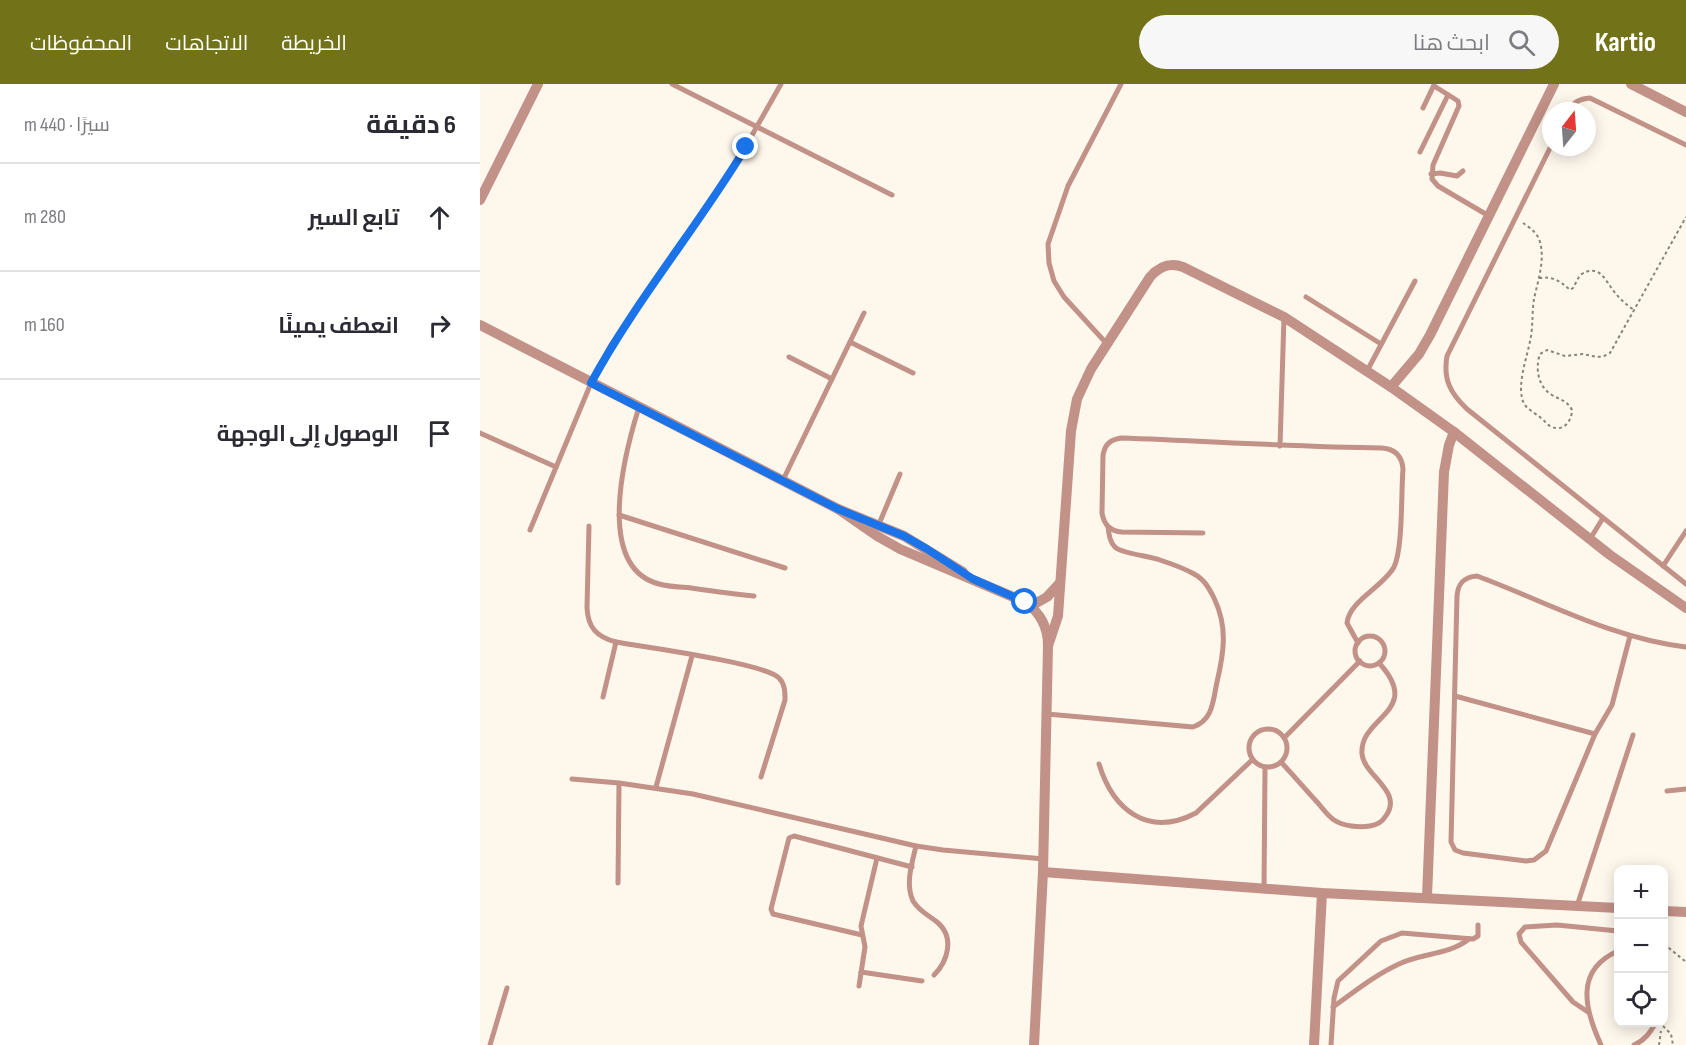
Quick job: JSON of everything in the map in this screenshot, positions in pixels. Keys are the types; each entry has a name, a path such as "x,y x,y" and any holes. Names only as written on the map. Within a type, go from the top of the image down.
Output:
{"street":[{"path":"480,200 538,84"},
{"path":"1391,387 1419,354 1430,335 1554,84"},
{"path":"1631,84 1686,112"},
{"path":"1048,646 1058,616 1073,415 1083,384 1107,344 1150,277 1167,265 1183,267 1284,317 1367,371 1454,432 1590,539 1686,608"},
{"path":"480,325 838,509 877,536 923,561 973,579 1031,606 1043,620 1048,646 1044,859 1034,1045"},
{"path":"1427,897 1444,472 1454,432"},
{"path":"838,509 879,524 927,549 973,579"},
{"path":"1031,606 1047,597 1059,584"},
{"path":"1043,873 1322,893 1614,908"},
{"path":"1314,1045 1322,893"},
{"path":"1668,911 1686,912"}],"lane":[{"path":"672,84 892,195"},
{"path":"530,530 591,383 611,345 702,216 781,84"},
{"path":"1107,344 1064,297 1054,281 1049,263 1048,244 1068,186 1120,84"},
{"path":"1423,108 1435,85 1458,100 1459,106 1431,174 1438,186 1489,216"},
{"path":"1420,153 1448,95"},
{"path":"1576,102 1590,98 1686,145"},
{"path":"1546,156 1447,356 1446,380 1450,391 1467,409 1686,584"},
{"path":"1431,174 1457,176 1463,171"},
{"path":"1367,371 1415,280"},
{"path":"1306,297 1382,344"},
{"path":"783,480 864,313"},
{"path":"1280,446 1284,317"},
{"path":"850,342 913,373"},
{"path":"789,357 832,379"},
{"path":"639,407 630,434 623,468 619,515 621,537 627,557 639,574 658,584 754,596"},
{"path":"480,433 556,467"},
{"path":"1203,533 1122,532 1108,527 1103,521 1102,513 1104,448 1114,439 1242,442 1280,446 1389,449 1395,452 1402,462 1397,560 1387,578 1350,612 1347,623 1358,643 1356,656 1360,661 1366,665 1379,663 1385,654 1383,643 1378,639 1367,637 1358,643"},
{"path":"879,524 900,474"},
{"path":"619,515 785,568"},
{"path":"1590,539 1603,518"},
{"path":"589,526 588,620 594,631 604,639 757,668 779,678 785,688 785,700 761,777"},
{"path":"1047,714 1193,727 1201,724 1208,717 1211,709 1222,659 1225,630 1222,616 1209,587 1196,574 1120,550 1111,541 1108,527"},
{"path":"1663,566 1686,531"},
{"path":"1630,636 1615,696 1595,734 1546,851 1541,857 1526,861 1459,853 1451,842 1458,588 1462,581 1469,576 1477,576 1580,619 1630,636 1666,645 1686,647"},
{"path":"603,697 616,642"},
{"path":"656,787 692,656"},
{"path":"1284,738 1360,661"},
{"path":"1281,762 1332,819 1355,826 1380,823 1387,815 1390,806 1389,796 1384,786 1368,769 1362,754 1364,739 1387,713 1395,694 1389,674 1379,663"},
{"path":"1455,696 1595,734"},
{"path":"1269,729 1278,732 1284,738 1287,746 1286,755 1274,767 1265,768 1252,760 1248,752 1249,743 1253,735 1260,730 1269,729"},
{"path":"1577,906 1633,735"},
{"path":"1099,765 1104,781 1125,810 1140,818 1158,821 1186,818 1196,813 1252,760"},
{"path":"1264,888 1265,768"},
{"path":"572,779 656,787 733,802 916,846 1044,859"},
{"path":"618,883 619,783"},
{"path":"1667,791 1686,789"},
{"path":"862,934 771,912 788,840 791,836 912,867"},
{"path":"916,846 910,889 912,899 919,909 944,929 947,939 946,959 934,975"},
{"path":"859,986 864,947 862,921 877,858"},
{"path":"1333,1007 1379,974 1401,963 1455,948 1478,936 1479,925"},
{"path":"1588,1012 1573,1002 1521,942 1519,934 1525,927 1547,925 1614,930"},
{"path":"1331,1045 1333,1007 1338,981 1381,941 1402,933 1469,939"},
{"path":"1601,1045 1588,1012 1587,990 1591,975 1600,963 1614,954"},
{"path":"861,972 922,981"},
{"path":"490,1045 507,988"},
{"path":"1634,1045 1641,1042 1656,1027"}],"path":[{"path":"1515,218 1531,228 1540,240 1539,278 1530,340 1523,364 1522,396 1527,410 1556,428 1570,421 1572,410 1566,401 1553,396 1542,385 1538,368 1540,354 1547,350 1565,356 1576,354 1604,356 1610,353 1686,217"},
{"path":"1539,278 1557,280 1569,290 1573,288 1580,275 1596,271 1606,278 1618,296 1635,310"},
{"path":"1668,947 1686,962"},
{"path":"1659,1027 1659,1045"},
{"path":"1663,1027 1671,1034 1673,1045"}],"route":[{"path":"746,147 702,216 611,345 591,383 838,509 904,536 951,563 973,579 1025,602"}]}
